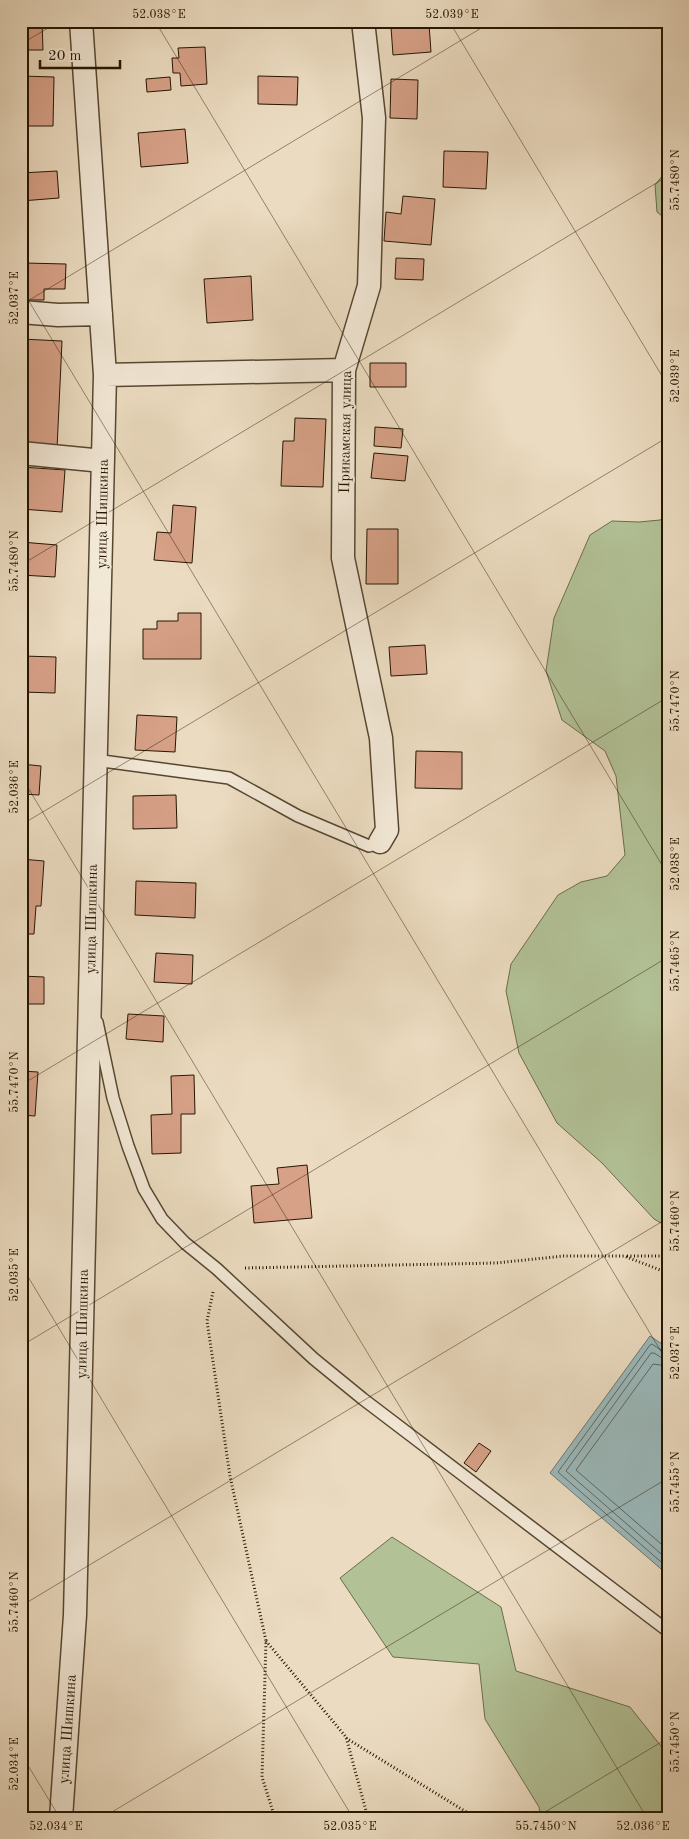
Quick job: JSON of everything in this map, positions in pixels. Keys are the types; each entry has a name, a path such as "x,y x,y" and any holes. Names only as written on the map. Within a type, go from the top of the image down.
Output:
{"street":[{"name":"улица Шишкина","path":"61,1818 76,1615 89,989 105,375 81,21"},
{"name":"Прикамская улица","path":"363,21 374,118 370,286 344,370 343,558 381,738 387,830 380,842"},
{"path":"21,312 58,316 101,314"},
{"path":"105,375 344,370"},
{"path":"21,453 103,460"}],"lane":[{"path":"95,760 229,778 298,816 369,846 380,842"},
{"path":"89,989 113,1098 144,1189 162,1219 184,1244 217,1269 314,1359 356,1393 668,1631"}],"path":[{"path":"275,1818 262,1777 266,1641 230,1476 207,1321 217,1269 496,1264 564,1256 668,1256"},
{"path":"624,1256 668,1274"},
{"path":"266,1641 346,1738 476,1818"},
{"path":"346,1738 368,1818"}],"green space":[{"path":"668,169 668,221 657,212 655,185"},
{"path":"668,516 668,1227 654,1219 602,1163 557,1123 519,1053 506,991 511,964 558,895 581,882 607,876 625,855 616,776 605,751 562,720 546,671 554,618 590,535 612,521 639,522 660,520"},
{"path":"392,1537 501,1607 516,1671 630,1707 668,1755 668,1818 541,1818 539,1807 485,1719 479,1664 393,1657 340,1578"}],"water":[{"path":"650,1336 668,1348 668,1575 550,1473"}],"building":[{"path":"21,21 42,21 43,50 21,50"},
{"path":"429,24 431,52 393,55 391,27"},
{"path":"205,47 207,84 181,86 180,73 173,73 172,58 179,58 178,48"},
{"path":"21,76 54,77 53,126 21,126"},
{"path":"258,76 298,77 297,105 258,104"},
{"path":"170,77 171,90 147,92 146,79"},
{"path":"391,79 418,80 417,119 390,118"},
{"path":"185,129 188,163 141,167 138,133"},
{"path":"444,151 488,152 486,189 443,187"},
{"path":"57,171 59,198 21,201 21,173"},
{"path":"403,196 435,199 431,245 384,241 386,212 401,214"},
{"path":"396,258 424,259 423,280 395,279"},
{"path":"24,263 66,264 65,289 44,289 44,300 24,300"},
{"path":"251,276 253,320 207,323 204,279"},
{"path":"21,339 62,341 57,449 21,448"},
{"path":"370,363 406,363 406,387 370,387"},
{"path":"295,418 326,419 323,487 281,486 283,441 294,441"},
{"path":"375,427 403,429 401,448 374,446"},
{"path":"374,453 408,456 405,481 371,478"},
{"path":"21,467 65,470 62,512 21,509"},
{"path":"173,505 196,507 192,563 154,560 157,532 171,533"},
{"path":"367,529 398,529 398,584 366,584"},
{"path":"21,542 57,545 55,577 21,575"},
{"path":"178,613 201,613 201,659 143,659 143,629 157,629 157,621 178,621"},
{"path":"425,645 427,674 391,676 389,647"},
{"path":"23,656 56,657 55,693 22,692"},
{"path":"137,715 177,717 175,752 135,750"},
{"path":"416,751 462,752 462,789 415,788"},
{"path":"21,764 41,766 39,795 21,794"},
{"path":"176,795 177,828 133,829 133,796"},
{"path":"21,859 44,861 41,906 36,906 34,934 21,934"},
{"path":"136,881 196,883 195,918 135,915"},
{"path":"156,953 193,955 192,984 154,982"},
{"path":"21,976 44,977 44,1004 21,1004"},
{"path":"128,1014 164,1016 163,1042 126,1039"},
{"path":"21,1071 38,1072 35,1116 21,1115"},
{"path":"194,1075 195,1114 181,1114 181,1153 152,1154 151,1115 172,1114 171,1076"},
{"path":"307,1165 312,1218 254,1223 251,1186 279,1184 277,1168"},
{"path":"21,1184 24,1184 24,1220 21,1220"},
{"path":"21,1372 28,1372 28,1397 21,1397"},
{"path":"479,1443 491,1451 476,1472 464,1463"}]}
